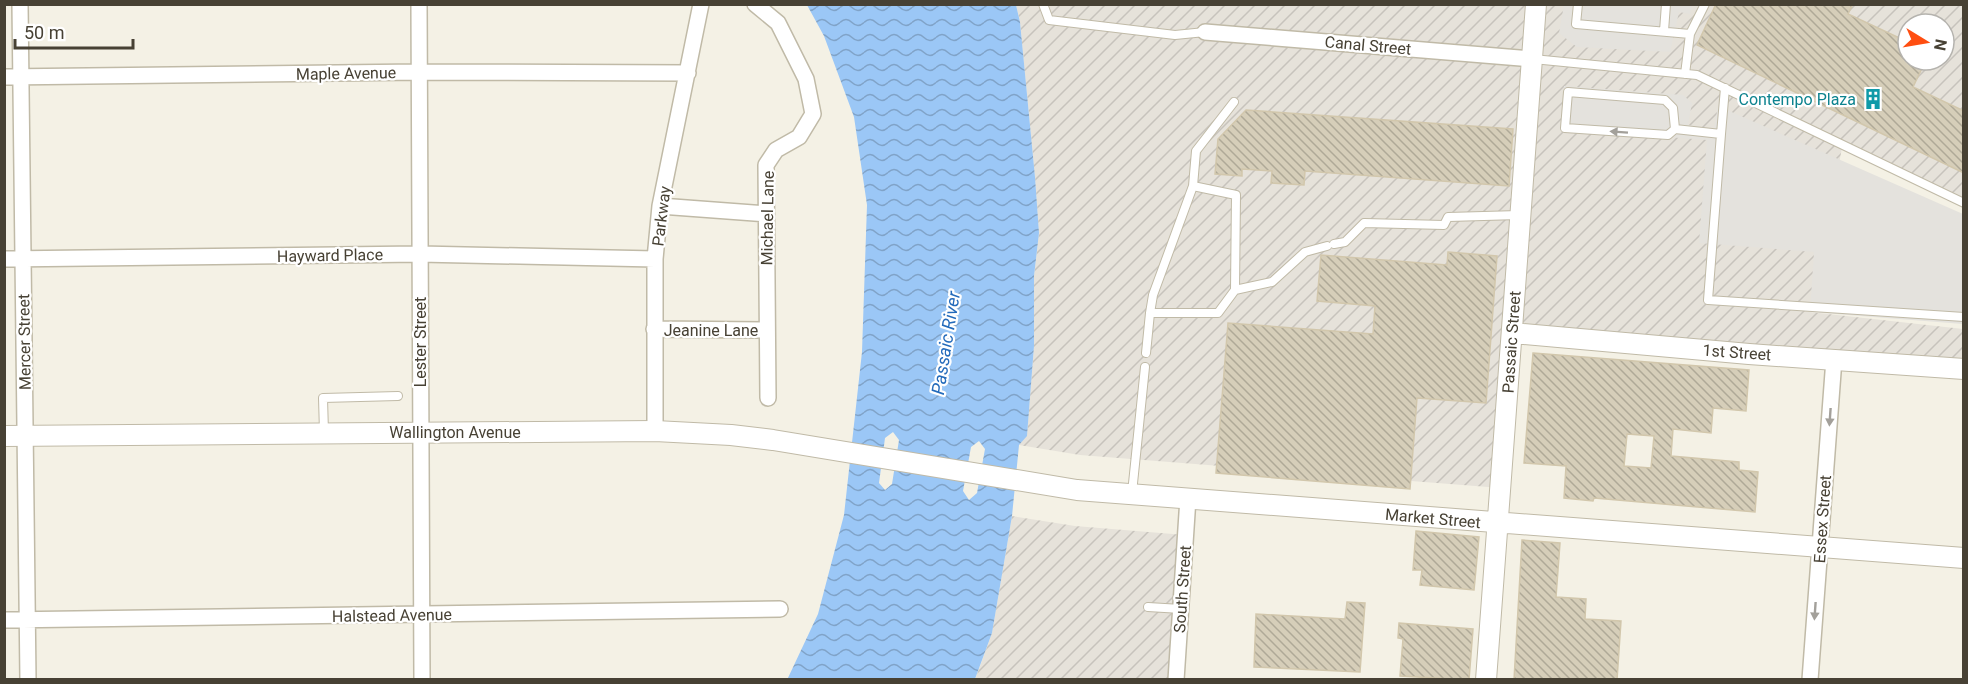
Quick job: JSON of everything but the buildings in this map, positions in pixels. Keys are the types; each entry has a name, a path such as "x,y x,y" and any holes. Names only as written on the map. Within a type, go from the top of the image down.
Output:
{"street":[{"name":"Mercer Street","path":"20,4 28,680"},
{"name":"Lester Street","path":"419,4 422,680"},
{"name":"Parkway","path":"654,431 655,258 660,206 701,4"},
{"name":"Michael Lane","path":"755,4 778,23 806,79 813,114 799,136 776,150 766,165 768,398"},
{"name":"Passaic Street","path":"1486,680 1536,4"},
{"name":"Canal Street","path":"1205,32 1532,59"},
{"name":"Maple Avenue","path":"4,77 419,72 688,73"},
{"path":"660,206 766,214"},
{"name":"Hayward Place","path":"4,259 420,254 655,258"},
{"name":"Jeanine Lane","path":"654,329 767,330"},
{"name":"1st Street","path":"1512,333 1749,354 1964,369"},
{"name":"Essex Street","path":"1810,680 1834,359"},
{"name":"Wallington Avenue","path":"4,436 654,431 731,435 904,462"},
{"name":"Market Street","path":"904,462 1077,490 1964,558"},
{"name":"South Street","path":"1176,680 1188,498"},
{"name":"Halstead Avenue","path":"4,620 780,609"}],"lane":[{"path":"1043,4 1049,20 1175,35 1205,32"},
{"path":"1578,4 1576,24 1690,34"},
{"path":"1664,31 1666,4"},
{"path":"1685,74 1690,34 1705,4"},
{"path":"1532,59 1697,75 1964,203"},
{"path":"1725,88 1708,300 1964,317"},
{"path":"1675,129 1673,108 1665,100 1568,92 1565,128 1668,135 1675,129 1721,134"},
{"path":"1146,353 1153,296 1193,186 1196,151 1234,102"},
{"path":"1150,312 1218,314 1235,291 1236,195 1193,186"},
{"path":"1235,291 1272,282 1305,252 1345,242 1364,223 1444,225 1448,217 1520,215"},
{"path":"1132,494 1145,367"},
{"path":"324,433 323,398 398,396"},
{"path":"1148,607 1181,609"}],"shaded area":[{"path":"1016,5 1963,5 1963,201 1842,148 1810,312 1963,329 1963,369 1514,337 1501,488 1080,455 1019,445 1027,435 1034,346 1034,276 1039,233 1020,22"},
{"path":"1564,5 1692,5 1690,14 1679,12 1670,52 1577,47 1559,33"},
{"path":"1564,86 1683,95 1692,103 1688,125 1714,129 1718,106 1963,214 1963,324 1810,312 1814,252 1699,243 1707,140 1561,129"},
{"path":"1012,516 1075,526 1185,535 1175,679 975,680 992,633"}],"water":[{"name":"Passaic River","path":"807,5 1016,5 1020,22 1039,233 1034,276 1034,346 1027,436 1019,445 1012,516 992,633 975,679 787,680 818,614 844,515 862,352 867,205 854,117 824,36","holes":["893,432 899,440 892,484 885,490 879,483 885,438","979,441 985,449 977,493 969,500 963,491 971,447"]}],"place":[{"name":"Contempo Plaza","path":"1873,99"}]}
